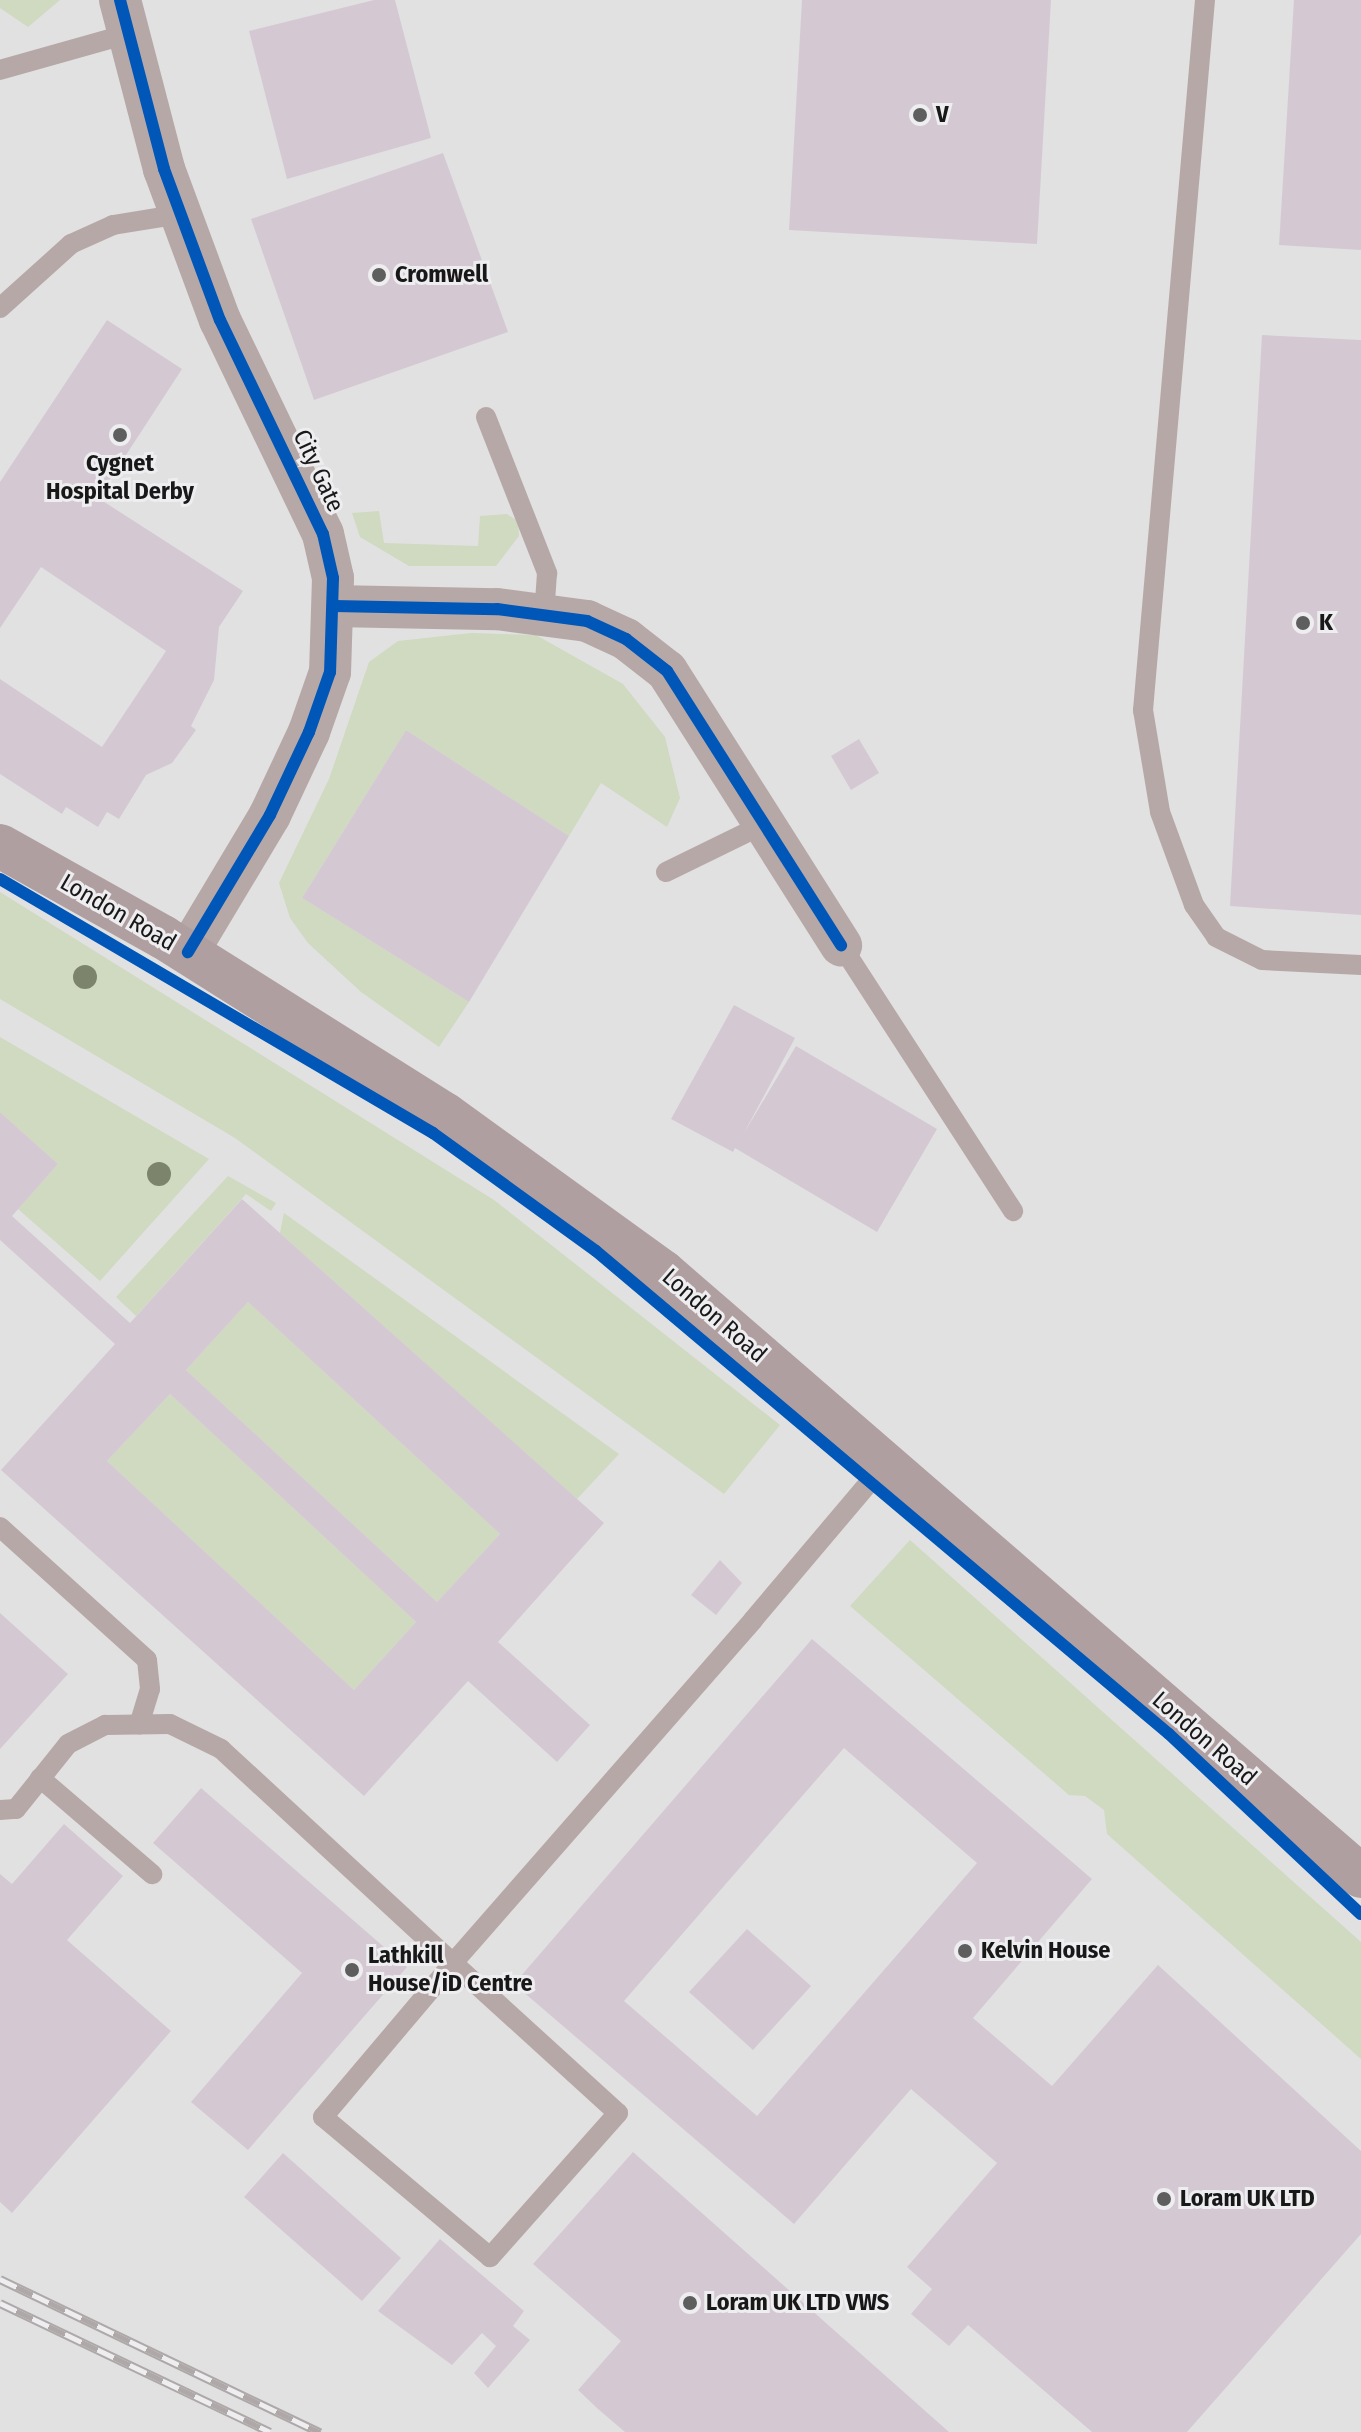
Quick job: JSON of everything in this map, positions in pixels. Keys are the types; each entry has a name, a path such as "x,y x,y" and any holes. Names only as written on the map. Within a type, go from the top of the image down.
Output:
{"main road":[{"name":"London Road","path":"0,846 188,952 446,1115 663,1272 1361,1876"}],"street":[{"name":"City Gate","path":"123,17 180,214 220,320 323,534 334,606 330,672 309,732 270,815 188,952"},
{"path":"334,606 544,616 587,621 626,639 667,671 841,945"}],"lane":[{"path":"1205,0 1143,710 1160,812 1194,905 1216,937 1262,960 1361,965"},
{"path":"0,70 123,17"},
{"path":"0,308 71,244 113,225 180,214"},
{"path":"486,417 547,573 544,616"},
{"path":"666,872 762,825"},
{"path":"841,945 1013,1211"},
{"path":"0,1810 16,1809 68,1744 105,1725 170,1724 221,1749 453,1963 618,2113 490,2257 323,2117 453,1963 885,1464"},
{"path":"0,1527 147,1660 150,1689 139,1724"},
{"path":"40,1778 152,1874"}],"green space":[{"path":"0,0 60,0 28,27 0,8"},
{"path":"379,511 384,543 478,546 480,516 507,514 518,521 519,536 496,566 409,566 360,537 352,513"},
{"path":"471,633 536,635 623,684 665,737 680,798 667,827 601,783 569,836 406,730 302,898 469,1002 439,1047 361,992 308,943 290,918 279,883 329,779 369,662 398,641"},
{"path":"0,892 494,1200 780,1425 724,1494 235,1138 0,999"},
{"path":"0,1037 209,1159 100,1281 18,1209 58,1164 0,1112"},
{"path":"228,1176 276,1203 271,1211 246,1194 136,1316 116,1297"},
{"path":"284,1213 619,1454 577,1499 280,1233"},
{"path":"248,1302 500,1534 437,1602 186,1370"},
{"path":"170,1394 416,1622 354,1690 107,1461"},
{"path":"910,1540 1361,1942 1361,2059 1107,1834 1104,1810 1085,1796 1069,1795 850,1606"}],"building":[{"path":"374,0 395,0 431,138 287,179 249,31"},
{"name":"V","path":"802,0 1051,0 1037,244 789,230"},
{"path":"1294,0 1361,0 1361,250 1279,245"},
{"name":"Cromwell","path":"443,153 508,332 314,400 251,219"},
{"path":"107,320 182,369 98,498 243,591 219,627 214,680 191,726 196,730 172,763 146,775 119,819 107,812 98,827 66,807 62,814 0,774 0,679 102,747 166,651 41,567 0,628 0,482"},
{"name":"K","path":"1262,335 1361,340 1361,915 1230,906"},
{"path":"406,730 569,836 469,1002 302,898"},
{"path":"859,739 879,773 851,790 831,756"},
{"path":"734,1005 795,1038 744,1133 796,1046 937,1129 877,1232 735,1148 733,1152 671,1119"},
{"path":"0,1112 58,1164 12,1216 130,1323 242,1199 604,1523 498,1642 590,1725 557,1762 468,1681 364,1796 1,1470 115,1344 0,1240","holes":["248,1302 500,1534 437,1602 186,1370","170,1394 416,1622 354,1690 107,1461"]},
{"path":"720,1560 742,1583 716,1615 691,1595"},
{"path":"0,1613 68,1674 0,1749"},
{"path":"812,1639 1092,1879 973,2018 1052,2086 1158,1965 1361,2151 1361,2234 1187,2432 1092,2432 968,2325 949,2346 911,2314 932,2289 907,2267 997,2163 911,2089 794,2224 514,1984","holes":["844,1748 977,1863 757,2116 624,2001"]},
{"name":"Lathkill House/iD Centre","path":"201,1788 407,1967 248,2150 191,2102 302,1973 153,1843"},
{"path":"64,1824 123,1876 67,1940 171,2031 12,2213 0,2202 0,1874 12,1884"},
{"path":"747,1929 811,1986 753,2050 689,1992"},
{"name":"Loram UK LTD VWS","path":"633,2152 949,2432 625,2432 598,2409 578,2390 621,2341 533,2264"},
{"path":"283,2153 401,2258 362,2301 244,2197"},
{"path":"440,2239 524,2311 513,2326 530,2340 488,2388 474,2373 496,2346 482,2333 452,2365 378,2311"}],"railway":[{"path":"0,2279 320,2432"},
{"path":"0,2303 270,2432"}],"cycle path":[{"path":"120,0 164,169 220,320 323,534 333,578 330,672 309,732 270,815 188,952"},
{"path":"334,606 497,609 587,621 626,639 667,671 841,945"},
{"path":"0,879 433,1133 596,1251 1169,1734 1361,1914"}],"place":[{"name":"V","path":"920,115"},
{"name":"Cromwell","path":"379,275"},
{"name":"Cygnet Hospital Derby","path":"120,435"},
{"name":"K","path":"1303,623"},
{"name":"Kelvin House","path":"965,1951"},
{"name":"Lathkill House/iD Centre","path":"352,1970"},
{"name":"Loram UK LTD","path":"1164,2199"},
{"name":"Loram UK LTD VWS","path":"690,2303"}]}
